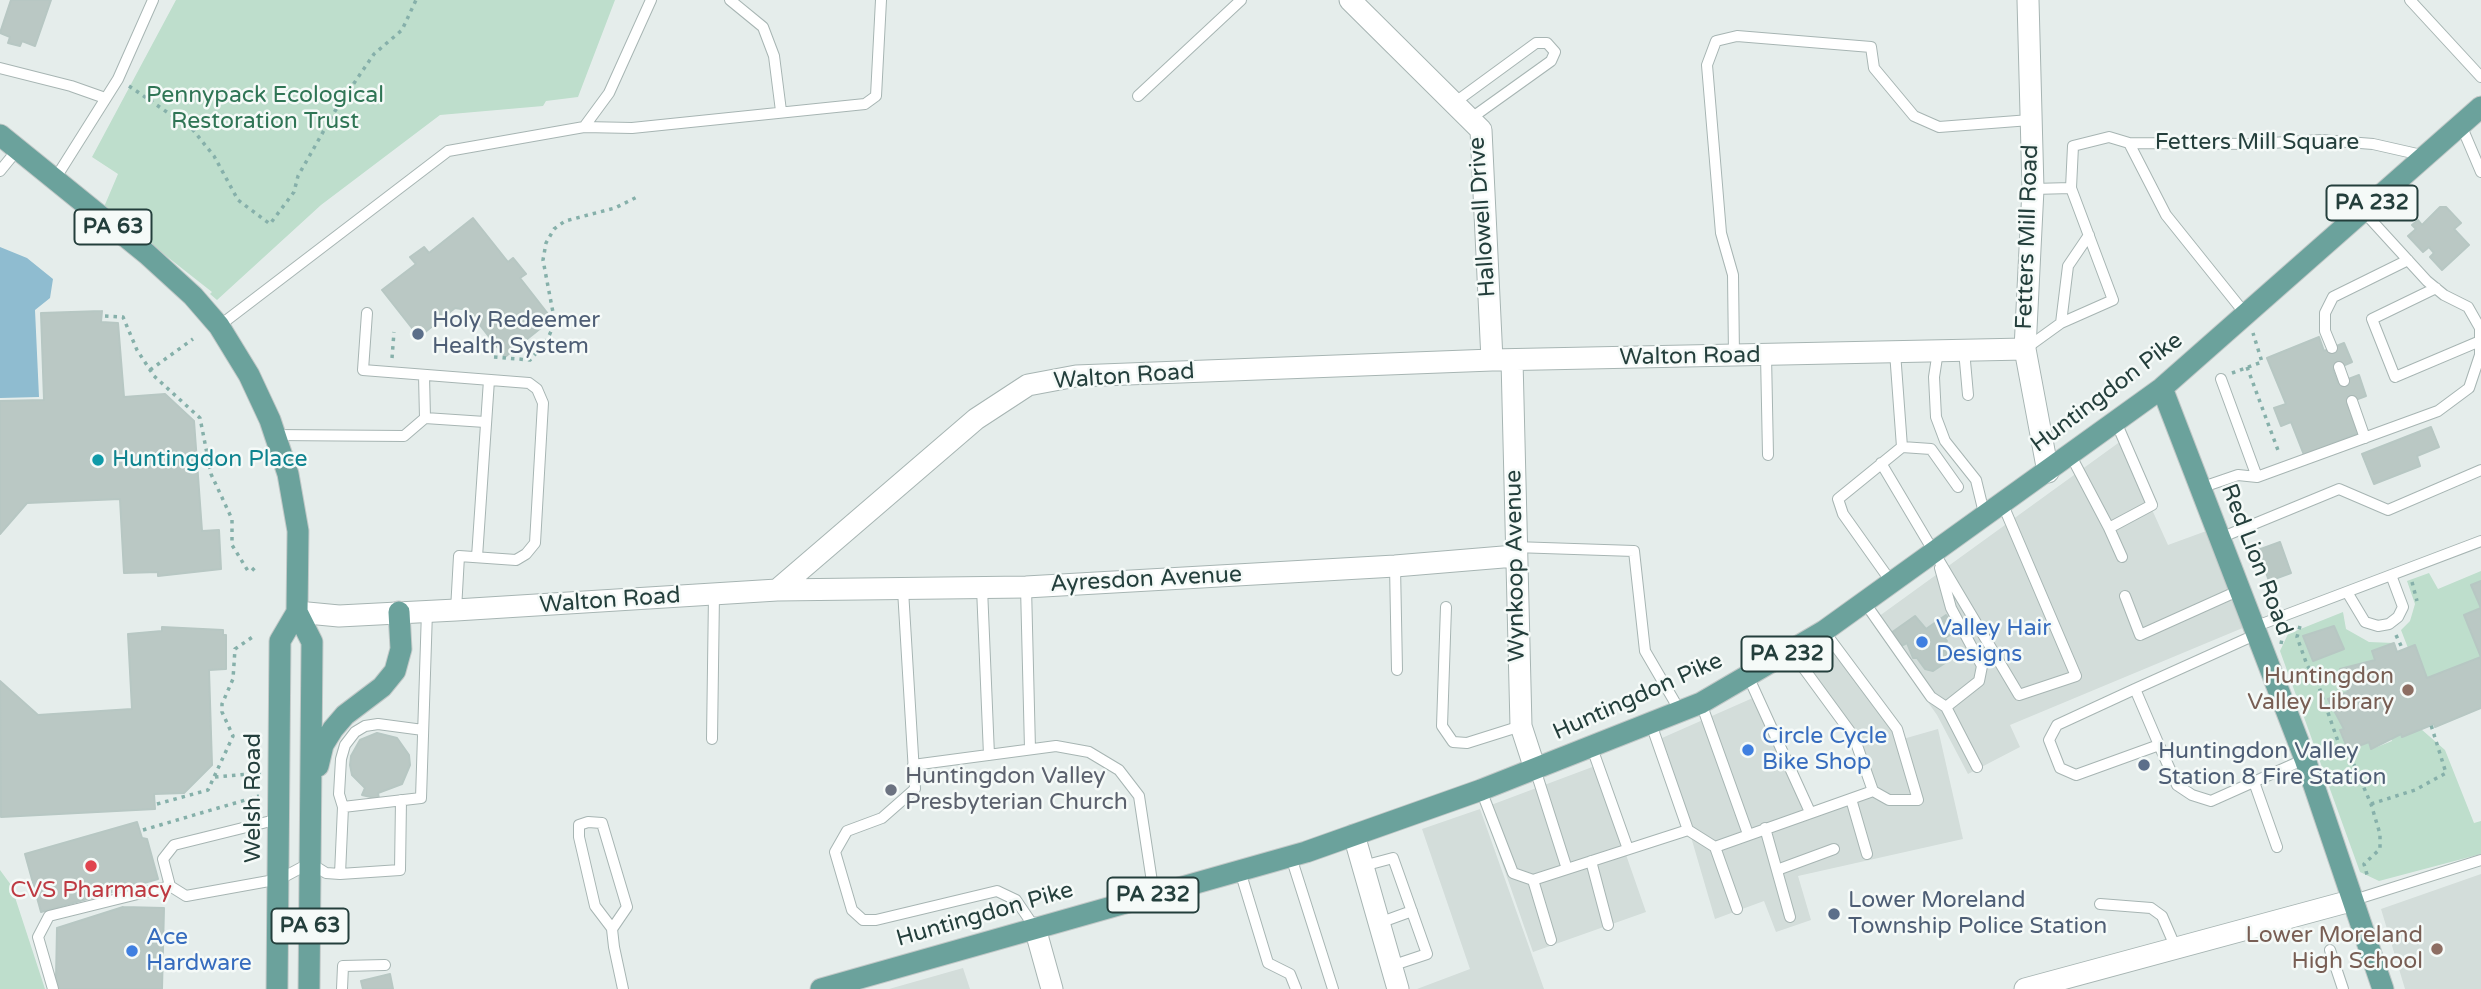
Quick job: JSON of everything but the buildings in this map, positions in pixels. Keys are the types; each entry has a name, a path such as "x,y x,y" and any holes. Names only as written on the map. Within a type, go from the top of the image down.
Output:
{"main road":[{"name":"Huntingdon Pike","path":"821,989 864,983 1035,928 1291,857 1481,790 1701,703 1824,631 1865,603 2162,388 2249,321 2363,211 2481,107"},
{"name":"Welsh Road","path":"0,135 147,254 193,296 219,326 249,375 275,435 288,474 298,531 297,612 312,642 309,989"},
{"name":"Red Lion Road","path":"2162,388 2305,759 2382,989"},
{"path":"312,788 323,745 333,729 345,715 382,687 395,671 401,649 399,611"},
{"name":"Welsh Road","path":"277,989 280,641 297,612"}],"street":[{"name":"Hallowell Drive","path":"1350,0 1481,130 1502,360"},
{"name":"Fetters Mill Road","path":"2028,0 2033,189 2025,349 2048,472"},
{"name":"Walton Road","path":"297,612 339,616 778,590 976,419 1028,385 1076,376 1502,360 2025,349"},
{"name":"Wynkoop Avenue","path":"1502,360 1515,551 1521,726 1535,769"},
{"name":"Ayresdon Avenue","path":"778,590 1026,587 1395,566 1515,551"},
{"path":"1354,835 1398,989"},
{"path":"2025,989 2175,946 2354,900"},
{"path":"1035,928 1052,989"}],"lane":[{"path":"55,179 118,79 153,0"},
{"path":"584,127 609,93 651,0"},
{"path":"730,0 763,27 774,56 781,111"},
{"path":"219,326 448,151 584,127 632,128 865,104 876,96 881,0"},
{"path":"1138,96 1241,0"},
{"path":"2410,0 2481,77"},
{"path":"1734,356 1733,275 1721,233 1707,65 1716,41 1737,36 1871,47 1874,68 1914,116 1938,127 2030,120"},
{"path":"1454,103 1536,43 1547,43 1555,52 1551,61 1470,119"},
{"path":"0,68 71,86 104,99"},
{"path":"2460,125 2481,172"},
{"name":"Fetters Mill Square","path":"2071,188 2073,146 2109,137 2129,143 2253,144 2322,140 2372,144 2426,156"},
{"name":"Fetters Mill Square","path":"2129,143 2166,215 2249,321"},
{"path":"0,171 18,149"},
{"path":"2025,349 2061,323 2113,300 2071,188 2033,189"},
{"path":"2200,488 2238,475 2257,477 2438,411 2469,388 2480,355 2480,328 2468,307 2436,288 2363,211"},
{"path":"2061,323 2068,266 2089,235"},
{"path":"2332,348 2325,331 2325,313 2333,297 2408,260"},
{"path":"2436,288 2372,319 2395,377 2480,341"},
{"path":"367,313 363,370 529,383 537,389 543,403 535,543 516,560 459,556 456,610"},
{"path":"1964,350 1968,395"},
{"path":"1938,351 1934,377 1936,417 1945,441 1976,480 1985,517"},
{"path":"1895,352 1902,447"},
{"path":"1766,355 1768,455"},
{"path":"2339,367 2344,381"},
{"path":"424,375 425,418"},
{"path":"2226,376 2257,477"},
{"path":"477,557 489,380"},
{"path":"2352,401 2365,438"},
{"path":"275,435 404,436 425,418 485,422"},
{"path":"2109,528 2152,505 2116,422"},
{"path":"1892,583 1843,514 1838,499 1902,447 1931,449 1958,487"},
{"path":"2071,456 2122,556"},
{"path":"1881,463 2019,695 2076,676 2003,505"},
{"path":"2220,538 2339,489 2388,510 2481,470"},
{"path":"2159,746 2076,775 2060,768 2049,740 2057,725 2255,631 2347,592 2481,541"},
{"path":"1515,551 1634,551 1646,651 1680,711"},
{"path":"1936,552 1951,607 1982,666 1979,681 1946,706"},
{"path":"1395,566 1396,670"},
{"path":"2347,592 2365,622 2378,626 2389,624 2399,617 2403,607 2390,575"},
{"path":"1026,587 1030,749"},
{"path":"982,588 989,755"},
{"path":"903,590 915,789 882,818 847,831 835,852 852,910 863,920 876,920 997,891 1016,900 1035,928"},
{"path":"2126,596 2140,635 2240,590"},
{"path":"712,739 714,594"},
{"path":"1865,603 1931,697 1946,706 1977,767"},
{"path":"1446,607 1442,726 1453,742 1467,743 1521,726"},
{"path":"343,807 421,798 427,611"},
{"path":"1791,651 1854,737 1873,791 1889,800 1918,800 1897,729 1824,631"},
{"path":"1748,677 1810,812"},
{"path":"2135,689 2178,785 2192,795 2211,801 2305,759"},
{"path":"1701,703 1748,834"},
{"path":"340,874 343,807 340,794 341,759 355,732 365,726 378,724 423,730"},
{"path":"1651,724 1688,830 1715,847 1737,909"},
{"path":"913,765 1056,746 1089,752 1119,770 1139,796 1154,895"},
{"path":"1592,748 1628,849"},
{"path":"1535,769 1567,869"},
{"path":"2254,782 2277,846"},
{"path":"1481,790 1513,873 1533,880 1688,830"},
{"path":"1715,847 1873,791"},
{"path":"1851,799 1867,854"},
{"path":"53,989 38,937 49,916 170,886 186,895 280,879 310,863 326,873 400,870 401,800"},
{"path":"170,886 163,859 174,845 279,819"},
{"path":"612,929 627,906 602,823 588,822 579,825 579,836 595,906 612,929 623,989"},
{"path":"1765,828 1790,917"},
{"path":"1777,870 1834,849"},
{"path":"1291,857 1333,989"},
{"path":"1363,866 1393,858 1427,954 1391,966"},
{"path":"2354,900 2481,860"},
{"path":"1591,861 1608,925"},
{"path":"1240,871 1268,963 1290,974 1296,989"},
{"path":"1533,880 1551,940"},
{"path":"2100,904 2151,908 2162,916 2175,946"},
{"path":"1380,923 1412,911"},
{"path":"2330,950 2343,989"},
{"path":"342,989 343,966 385,965"}],"path":[{"path":"118,79 193,130 214,156 237,200 270,224 295,192 298,176 335,111 374,54 402,30 416,0"},
{"path":"494,356 530,360 546,342 555,323 544,260 546,243 554,229 565,221 615,208 639,196"},
{"path":"105,316 123,317 150,370 200,418 211,474 232,519 232,545 252,570"},
{"path":"2226,376 2262,362 2249,321"},
{"path":"391,372 394,332"},
{"path":"150,370 193,339"},
{"path":"2247,367 2279,453"},
{"path":"2300,624 2297,637 2307,665 2317,681 2342,752 2352,760 2371,804 2380,834 2379,849 2364,864 2368,878"},
{"path":"2396,635 2403,650"},
{"path":"157,804 208,790 233,736 222,712 222,704 233,679 235,649 254,636"},
{"path":"2371,804 2415,790 2446,773 2431,725"},
{"path":"215,777 265,773"},
{"path":"143,830 264,794"}],"shaded area":[{"path":"2121,441 2168,545 2209,530 2245,627 2010,725 2020,747 1968,774 1937,715 1871,622"},
{"path":"1831,646 1893,730 1896,741 1938,729 1963,839 1798,876 1811,920 1776,932 1764,901 1715,919 1662,738 1755,697 1808,816 1873,794 1857,736 1804,664"},
{"path":"1595,766 1646,912 1533,952 1483,808"},
{"path":"1480,809 1544,989 1417,989 1470,969 1422,829"},
{"name":"Lower Moreland High School","path":"2481,874 2481,989 2405,989 2381,909"},
{"path":"963,968 970,989 889,989"}],"green space":[{"name":"Pennypack Ecological Restoration Trust","path":"176,0 615,0 578,97 546,101 543,106 440,115 321,205 217,300 210,294 212,292 104,207 118,174 92,157"},
{"path":"2481,571 2481,581 2472,585 2481,608 2464,615 2481,657 2427,678 2415,646 2408,648 2401,630 2410,621 2415,604 2407,581 2429,573 2438,589"},
{"path":"2343,612 2346,629 2369,642 2394,643 2372,651 2375,660 2340,670 2348,692 2329,700 2344,729 2340,731 2348,750 2369,742 2372,749 2392,741 2391,737 2421,729 2445,750 2474,823 2481,821 2481,854 2379,881 2360,872 2280,651 2288,634"},
{"path":"0,870 11,885 45,989 0,989"}],"water":[{"path":"0,247 27,258 53,279 50,298 35,310 39,397 0,398"}],"place":[{"name":"Holy Redeemer Health System","path":"418,334"},
{"name":"Huntingdon Place","path":"98,460"},
{"name":"Valley Hair Designs","path":"1922,642"},
{"name":"Huntingdon Valley Library","path":"2408,690"},
{"name":"Circle Cycle Bike Shop","path":"1748,750"},
{"name":"Huntingdon Valley Station 8 Fire Station","path":"2144,765"},
{"name":"Huntingdon Valley Presbyterian Church","path":"891,790"},
{"name":"CVS Pharmacy","path":"91,866"},
{"name":"Lower Moreland Township Police Station","path":"1834,914"},
{"name":"Lower Moreland High School","path":"2437,949"},
{"name":"Ace Hardware","path":"132,951"}]}
